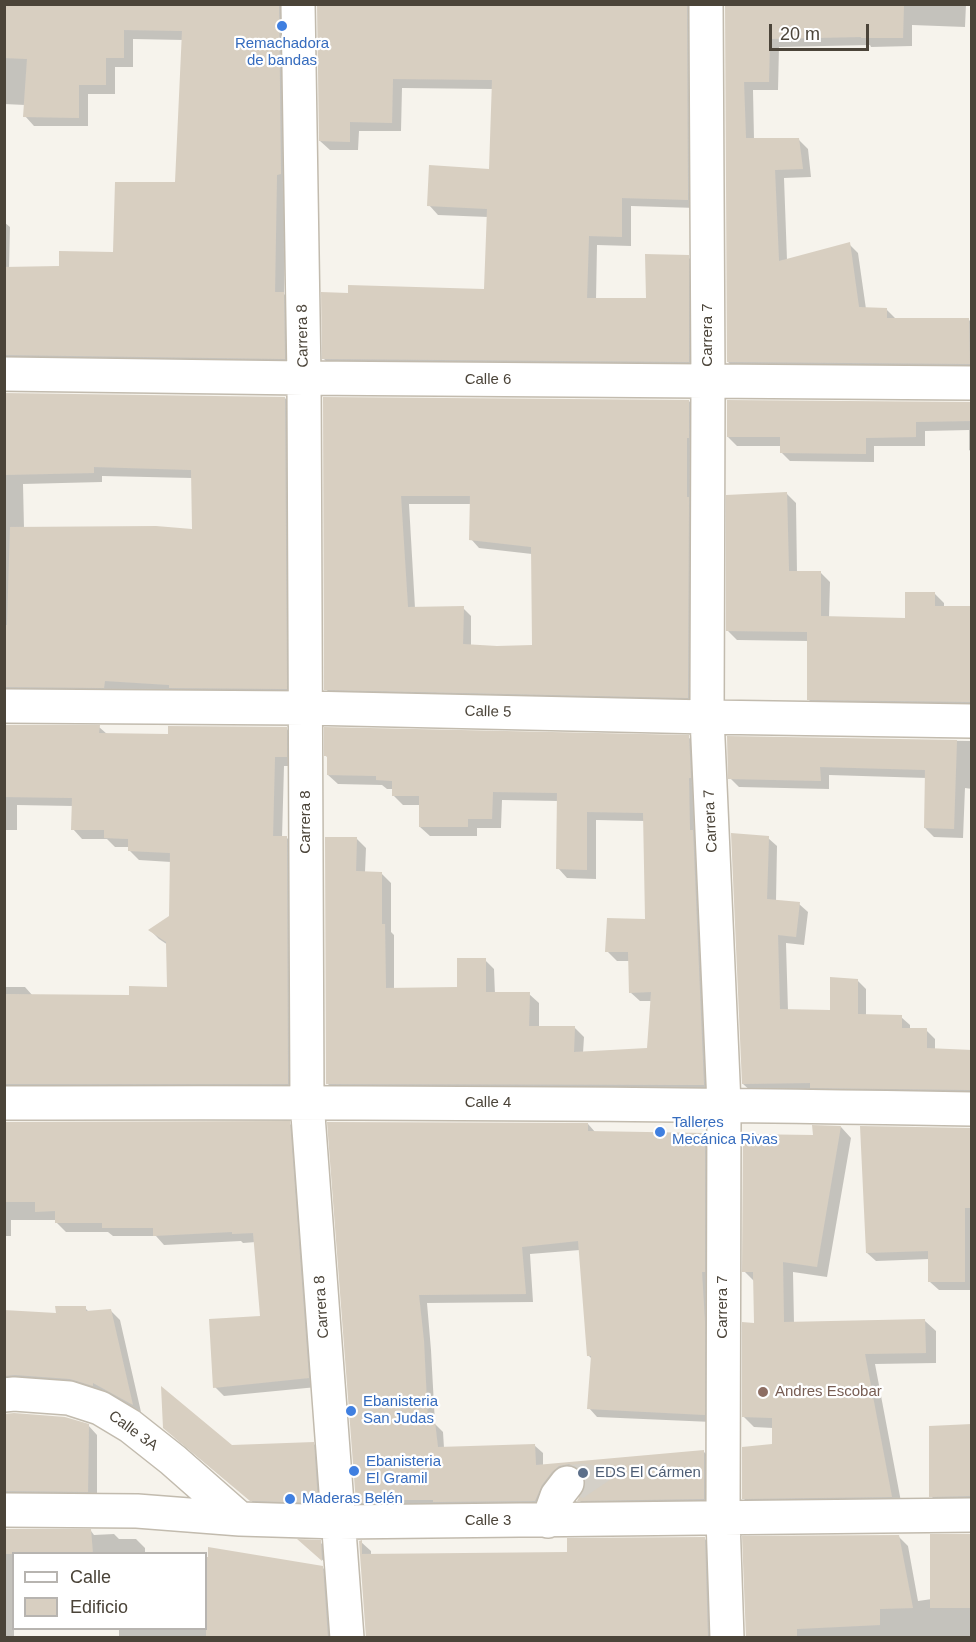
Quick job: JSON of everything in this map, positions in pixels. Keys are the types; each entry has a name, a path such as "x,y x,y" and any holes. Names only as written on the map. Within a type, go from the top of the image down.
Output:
{"street":[{"name":"Carrera 8","path":"298,4 304,378 307,1102 347,1638"},
{"name":"Carrera 7","path":"706,4 707,717 724,1104 723,1519 727,1638"},
{"name":"Calle 6","path":"4,374 972,384"},
{"name":"Calle 5","path":"4,706 306,708 972,721"},
{"name":"Calle 4","path":"4,1103 724,1104 972,1108"},
{"name":"Calle 3A","path":"4,1395 69,1398 100,1408 130,1426 173,1460 240,1519"},
{"path":"548,1521 557,1496 567,1483"},
{"name":"Calle 3","path":"4,1510 137,1511 240,1519 339,1522 548,1521 607,1510 723,1519 972,1515"}],"building":[{"path":"4,4 279,4 281,174 277,175 275,292 284,292 285,359 4,355 4,267 59,266 59,251 113,252 115,182 175,182 182,31 124,30 124,58 106,58 106,85 79,85 79,118 23,117 27,59 4,58"},
{"path":"317,4 687,4 688,200 622,198 622,237 589,236 587,298 646,298 645,254 689,255 689,362 322,359 321,292 348,293 348,285 484,289 487,209 427,206 429,165 489,169 492,80 393,79 392,123 350,122 350,142 319,141"},
{"path":"725,4 904,4 903,38 770,39 769,82 744,82 746,138 799,138 803,169 775,170 779,261 850,242 859,307 887,308 887,318 969,318 970,364 727,362"},
{"path":"4,393 285,397 287,689 169,688 169,685 105,681 104,688 4,687 4,625 7,625 10,527 156,526 192,529 191,470 94,467 94,473 4,475"},
{"path":"323,397 689,400 689,438 687,438 688,698 324,690","holes":["401,496 470,496 469,540 531,547 532,645 463,644 464,606 408,607"]},
{"path":"727,400 971,402 971,421 916,422 916,437 866,438 866,454 780,453 780,437 727,437"},
{"path":"787,492 789,571 821,571 821,616 905,618 905,592 935,592 935,606 972,606 972,702 807,700 807,632 726,631 726,495"},
{"path":"4,725 100,725 99,733 168,734 168,726 287,727 287,757 275,757 273,836 287,836 288,1084 4,1084 4,994 129,995 129,986 167,987 166,942 148,930 169,916 170,853 128,851 128,839 104,838 104,830 71,830 72,798 4,797"},
{"path":"324,727 689,735 690,830 693,830 704,1085 326,1084 325,837 357,837 356,871 382,872 386,988 457,987 457,958 486,958 486,992 530,992 529,1026 575,1026 574,1052 647,1048 651,992 629,993 628,952 605,952 607,918 645,919 643,813 587,812 587,870 556,869 557,793 493,792 492,819 468,819 468,827 419,827 419,796 392,796 392,781 376,780 376,776 327,775 327,756 324,756"},
{"path":"727,736 957,740 954,829 924,828 925,770 820,767 821,781 728,779"},
{"path":"731,833 769,836 767,899 800,902 796,937 778,935 780,1009 830,1010 830,977 858,979 858,1014 902,1015 902,1028 927,1028 927,1048 972,1050 972,1090 810,1088 810,1083 742,1084"},
{"path":"290,1121 309,1378 213,1388 209,1319 260,1316 253,1233 153,1236 153,1228 102,1228 102,1223 55,1223 55,1211 35,1212 35,1202 4,1202 4,1122"},
{"path":"327,1122 588,1123 588,1131 705,1133 705,1272 702,1272 705,1322 705,1415 587,1409 591,1356 587,1356 578,1241 522,1247 526,1294 419,1295 428,1423 435,1422 438,1447 535,1444 536,1465 704,1450 704,1499 577,1501 585,1486 584,1476 578,1468 569,1464 559,1466 552,1472 542,1485 535,1501 381,1500 381,1503 356,1503"},
{"path":"812,1125 841,1126 817,1267 783,1262 784,1322 925,1319 926,1353 865,1354 892,1497 742,1499 742,1447 772,1444 772,1418 742,1417 742,1322 754,1323 753,1272 742,1272 743,1134 813,1135"},
{"path":"860,1126 972,1128 972,1208 965,1208 965,1282 928,1282 928,1251 866,1253"},
{"path":"55,1306 86,1306 86,1311 111,1309 133,1405 93,1383 93,1386 70,1379 4,1376 4,1310 56,1313"},
{"path":"161,1386 232,1445 314,1442 318,1503 250,1501 163,1428"},
{"path":"4,1414 65,1417 89,1424 88,1492 4,1491"},
{"path":"972,1424 972,1496 929,1497 929,1426"},
{"path":"4,1529 91,1529 93,1552 12,1552 12,1554 4,1554"},
{"path":"930,1534 972,1534 972,1608 930,1608"},
{"path":"899,1535 913,1608 880,1609 880,1625 797,1629 797,1638 746,1638 742,1536"},
{"path":"705,1537 708,1638 366,1638 359,1541 362,1540 362,1554 567,1552 567,1538"},
{"path":"297,1539 321,1540 322,1561"},
{"path":"208,1547 323,1566 328,1638 206,1638"}],"tunnel":[{"path":"567,1483 586,1480 592,1484 603,1500"}],"place":[{"name":"Remachadora de bandas","path":"282,26"},
{"name":"Talleres Mecánica Rivas","path":"660,1132"},
{"name":"Andres Escobar","path":"763,1392"},
{"name":"Ebanisteria San Judas","path":"351,1411"},
{"name":"Ebanisteria El Gramil","path":"354,1471"},
{"name":"EDS El Cármen","path":"583,1473"},
{"name":"Maderas Belén","path":"290,1499"}]}
